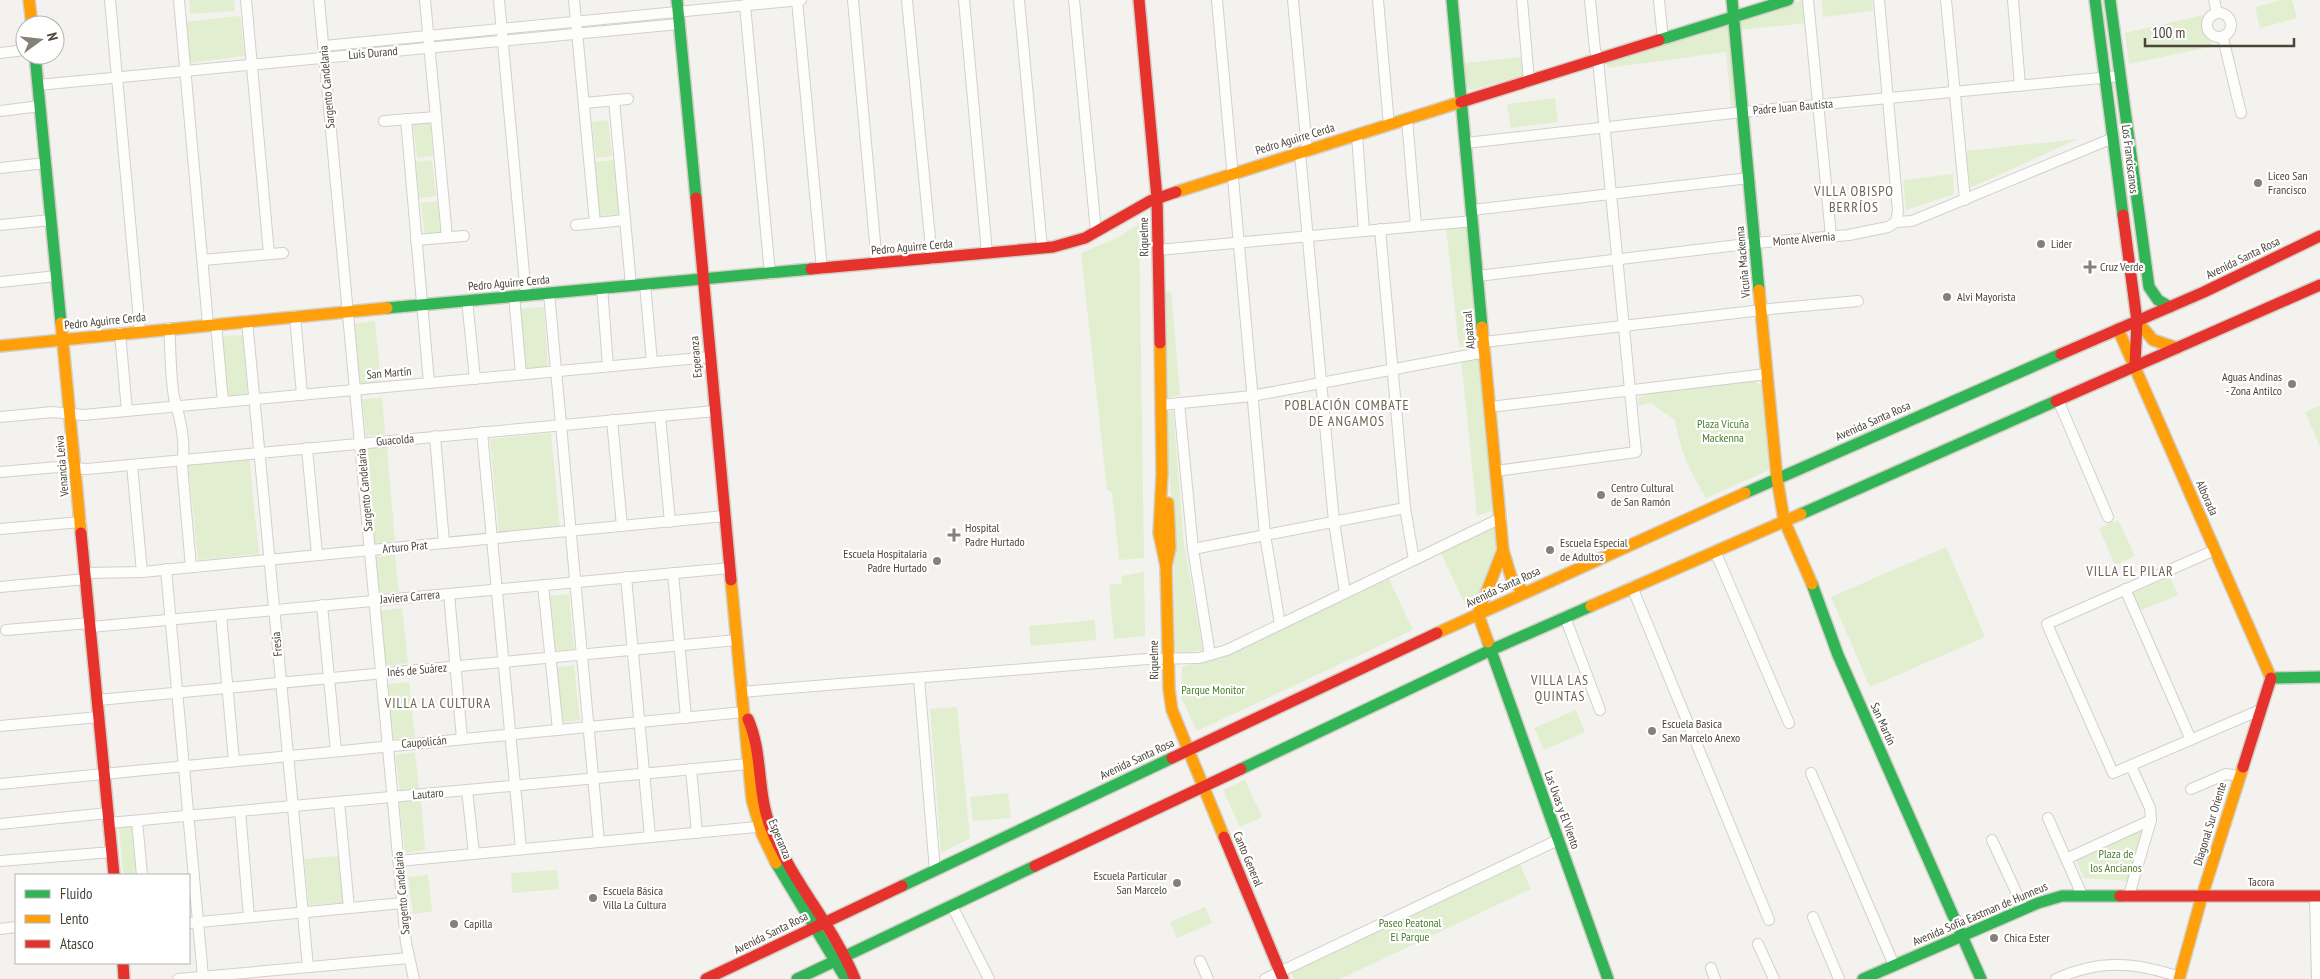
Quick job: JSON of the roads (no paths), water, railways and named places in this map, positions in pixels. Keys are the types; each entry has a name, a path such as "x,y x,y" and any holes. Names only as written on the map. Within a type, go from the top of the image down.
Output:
{"street":[{"path":"29,0 31,15"},
{"path":"110,0 140,331"},
{"path":"179,0 202,260 223,402"},
{"path":"246,0 269,254"},
{"name":"Sargento Candelaria","path":"319,0 408,958 414,979"},
{"path":"425,0 447,237"},
{"path":"499,0 520,296 521,374"},
{"path":"574,0 595,223"},
{"path":"797,0 822,269"},
{"name":"Luis Durand","path":"324,46 576,22 677,6 745,5 802,0"},
{"path":"853,0 878,264"},
{"path":"907,0 932,259"},
{"path":"964,0 987,254"},
{"path":"1019,0 1042,248"},
{"path":"1074,0 1096,232"},
{"name":"Riquelme","path":"1139,0 1157,198 1162,474 1160,507 1161,547 1166,566 1170,703 1188,750"},
{"path":"1218,0 1265,535 1280,624"},
{"path":"1293,0 1308,236 1334,522 1345,593"},
{"path":"1378,0 1390,125"},
{"name":"Alpatacal","path":"1452,0 1503,550 1478,614"},
{"path":"1522,0 1529,81"},
{"path":"1496,471 1636,452 1605,128 1590,0"},
{"path":"1659,0 1662,40"},
{"name":"Vicuña Mackenna","path":"1732,0 1777,478 1784,520"},
{"name":"Pedro Aguirre Cerda","path":"0,346 63,338 702,278 770,274 987,254 1042,248 1074,242 1157,198 1788,0"},
{"path":"1808,0 1831,236"},
{"path":"1879,0 1898,211 1896,222"},
{"path":"1946,0 1964,200"},
{"path":"2013,0 2020,86"},
{"name":"Los Franciscanos","path":"2095,0 2137,321 2135,367"},
{"name":"Los Franciscanos","path":"2110,0 2149,287 2158,300 2170,307"},
{"path":"2214,0 2217,13"},
{"path":"745,5 770,274"},
{"name":"Esperanza","path":"677,6 752,800 765,827 787,862 819,925 833,962 846,979"},
{"path":"2217,13 2225,14 2232,24 2230,32 2223,38 2214,37 2208,30 2209,18 2217,13"},
{"name":"Luis Durand","path":"38,85 679,24"},
{"path":"2223,38 2240,113"},
{"path":"0,53 15,51"},
{"name":"Venancia Leiva","path":"35,65 71,414 114,874"},
{"name":"Padre Juan Bautista","path":"1466,143 1742,112 2120,76"},
{"path":"584,103 628,99"},
{"path":"614,100 631,285"},
{"path":"0,111 40,106"},
{"path":"384,121 436,117"},
{"path":"406,119 429,383"},
{"path":"1406,119 1416,226"},
{"path":"1357,135 1364,231"},
{"name":"Monte Alvernia","path":"1478,276 1755,243 1831,236 1884,228 1896,222 1908,222 1964,200 2113,138"},
{"path":"0,168 46,163"},
{"path":"2118,171 2133,169"},
{"path":"1158,250 1416,226 1472,215 1611,194 1749,178"},
{"path":"0,225 51,220"},
{"path":"576,224 625,220"},
{"path":"1380,229 1405,508 1414,560"},
{"path":"416,240 464,236"},
{"name":"Avenida Santa Rosa","path":"706,979 1524,592 1777,478 2170,307 2320,236"},
{"path":"202,260 283,253"},
{"path":"0,282 57,276"},
{"path":"645,284 652,362"},
{"path":"797,979 1491,650 2320,285"},
{"path":"602,288 608,366"},
{"path":"549,293 599,842"},
{"path":"467,300 475,379"},
{"path":"1161,405 1252,396 1393,370 1485,347 1624,326 1761,310 1858,302"},
{"path":"295,316 302,395"},
{"name":"Fresia","path":"247,321 308,967"},
{"path":"2137,321 2142,330 2155,341 2177,348"},
{"path":"169,328 175,402 181,417 191,567"},
{"name":"Alborada","path":"2118,329 2271,678"},
{"path":"120,333 127,411"},
{"name":"San Martín","path":"0,417 53,412 83,415 710,357"},
{"path":"1490,407 1767,374"},
{"path":"2058,400 2108,517"},
{"path":"1179,403 1192,549 1210,656"},
{"name":"Guacolda","path":"0,472 58,467 76,469 132,465 715,411"},
{"path":"660,416 670,522"},
{"path":"612,420 622,526"},
{"path":"482,432 521,849"},
{"path":"435,436 444,543"},
{"path":"307,448 317,555"},
{"path":"132,465 142,572"},
{"path":"1192,549 1405,508"},
{"name":"Arturo Prat","path":"0,588 86,576 725,516"},
{"path":"741,692 1148,659 1210,656 1501,518"},
{"name":"San Martín","path":"1784,520 1818,598 1838,655 1961,936"},
{"path":"0,530 81,522"},
{"path":"1503,550 1512,580 1524,592"},
{"path":"2215,550 2047,624 2113,773 2260,710"},
{"path":"1714,551 1788,723"},
{"name":"Javiera Carrera","path":"6,630 170,620 730,568"},
{"path":"166,569 188,816 193,922 203,977"},
{"path":"673,573 686,718"},
{"path":"626,577 650,837"},
{"path":"544,585 558,730"},
{"path":"1632,587 1769,920"},
{"path":"2126,589 2192,740"},
{"path":"449,594 462,739"},
{"path":"322,605 336,751"},
{"path":"1478,614 1491,650"},
{"path":"221,615 234,760"},
{"path":"1565,617 1600,710"},
{"name":"Inés de Suárez","path":"98,700 736,640"},
{"name":"Las Uvas y El Viento","path":"1491,650 1608,979"},
{"path":"2271,678 2320,677"},
{"path":"919,678 935,870"},
{"name":"Diagonal Sur Oriente","path":"2180,978 2202,896 2271,678"},
{"name":"Esperanza","path":"744,712 754,731 765,827"},
{"name":"Caupolicán","path":"0,784 744,712"},
{"path":"0,726 99,717"},
{"name":"Canto General","path":"1188,750 1282,975"},
{"name":"Lautaro","path":"0,824 109,818 137,821 748,764"},
{"path":"2129,895 2151,820 2150,808 2130,766"},
{"path":"691,769 697,833"},
{"path":"1811,773 1894,966"},
{"path":"2191,789 2226,774 2240,776"},
{"path":"467,790 474,854"},
{"path":"339,802 349,908"},
{"path":"240,811 249,917"},
{"path":"2048,818 2082,895"},
{"path":"2066,859 2151,820"},
{"path":"137,821 142,874"},
{"path":"399,861 765,827"},
{"path":"1265,979 1282,975 1558,840"},
{"path":"1992,840 2024,909"},
{"path":"0,861 112,852"},
{"name":"Avenida Sofía Eastman de Hunneus","path":"1862,979 2053,898 2082,895 2202,896"},
{"name":"Tacora","path":"2202,896 2318,896"},
{"path":"2317,979 2318,896"},
{"path":"193,922 403,902"},
{"path":"952,906 989,979"},
{"path":"1813,917 1839,979"},
{"name":"Esperanza","path":"819,925 847,956 855,979"},
{"path":"0,929 15,927"},
{"path":"1961,936 1980,979"},
{"path":"1758,944 1774,979"},
{"path":"178,979 408,958"},
{"path":"1200,962 1208,979"},
{"path":"123,964 124,979"},
{"path":"2056,979 2077,970 2098,965 2146,967 2180,978"},
{"path":"1710,968 1715,979"}],"place":[{"name":"Liceo San Francisco","path":"2258,183"},
{"name":"Lider","path":"2041,244"},
{"name":"Cruz Verde","path":"2090,267"},
{"name":"Alvi Mayorista","path":"1947,297"},
{"name":"Aguas Andinas - Zona Antilco","path":"2292,384"},
{"name":"Centro Cultural de San Ramón","path":"1601,495"},
{"name":"Hospital Padre Hurtado","path":"954,535"},
{"name":"Escuela Especial de Adultos","path":"1550,550"},
{"name":"Escuela Hospitalaria Padre Hurtado","path":"937,561"},
{"name":"Escuela Basica San Marcelo Anexo","path":"1652,731"},
{"name":"Escuela Particular San Marcelo","path":"1177,883"},
{"name":"Escuela Básica Villa La Cultura","path":"593,898"},
{"name":"Capilla","path":"454,924"},
{"name":"Chica Ester","path":"1994,938"}],"district":[{"name":"VILLA OBISPO BERRÍOS","path":"1854,200"},
{"name":"POBLACIÓN COMBATE DE ANGAMOS","path":"1347,414"},
{"name":"VILLA EL PILAR","path":"2130,571"},
{"name":"VILLA LAS QUINTAS","path":"1560,688"},
{"name":"VILLA LA CULTURA","path":"438,703"}],"park label":[{"name":"Plaza Vicuña Mackenna","path":"1723,431"},
{"name":"Parque Monitor","path":"1213,690"},
{"name":"Plaza de los Ancianos","path":"2116,861"},
{"name":"Paseo Peatonal El Parque","path":"1410,930"}]}
